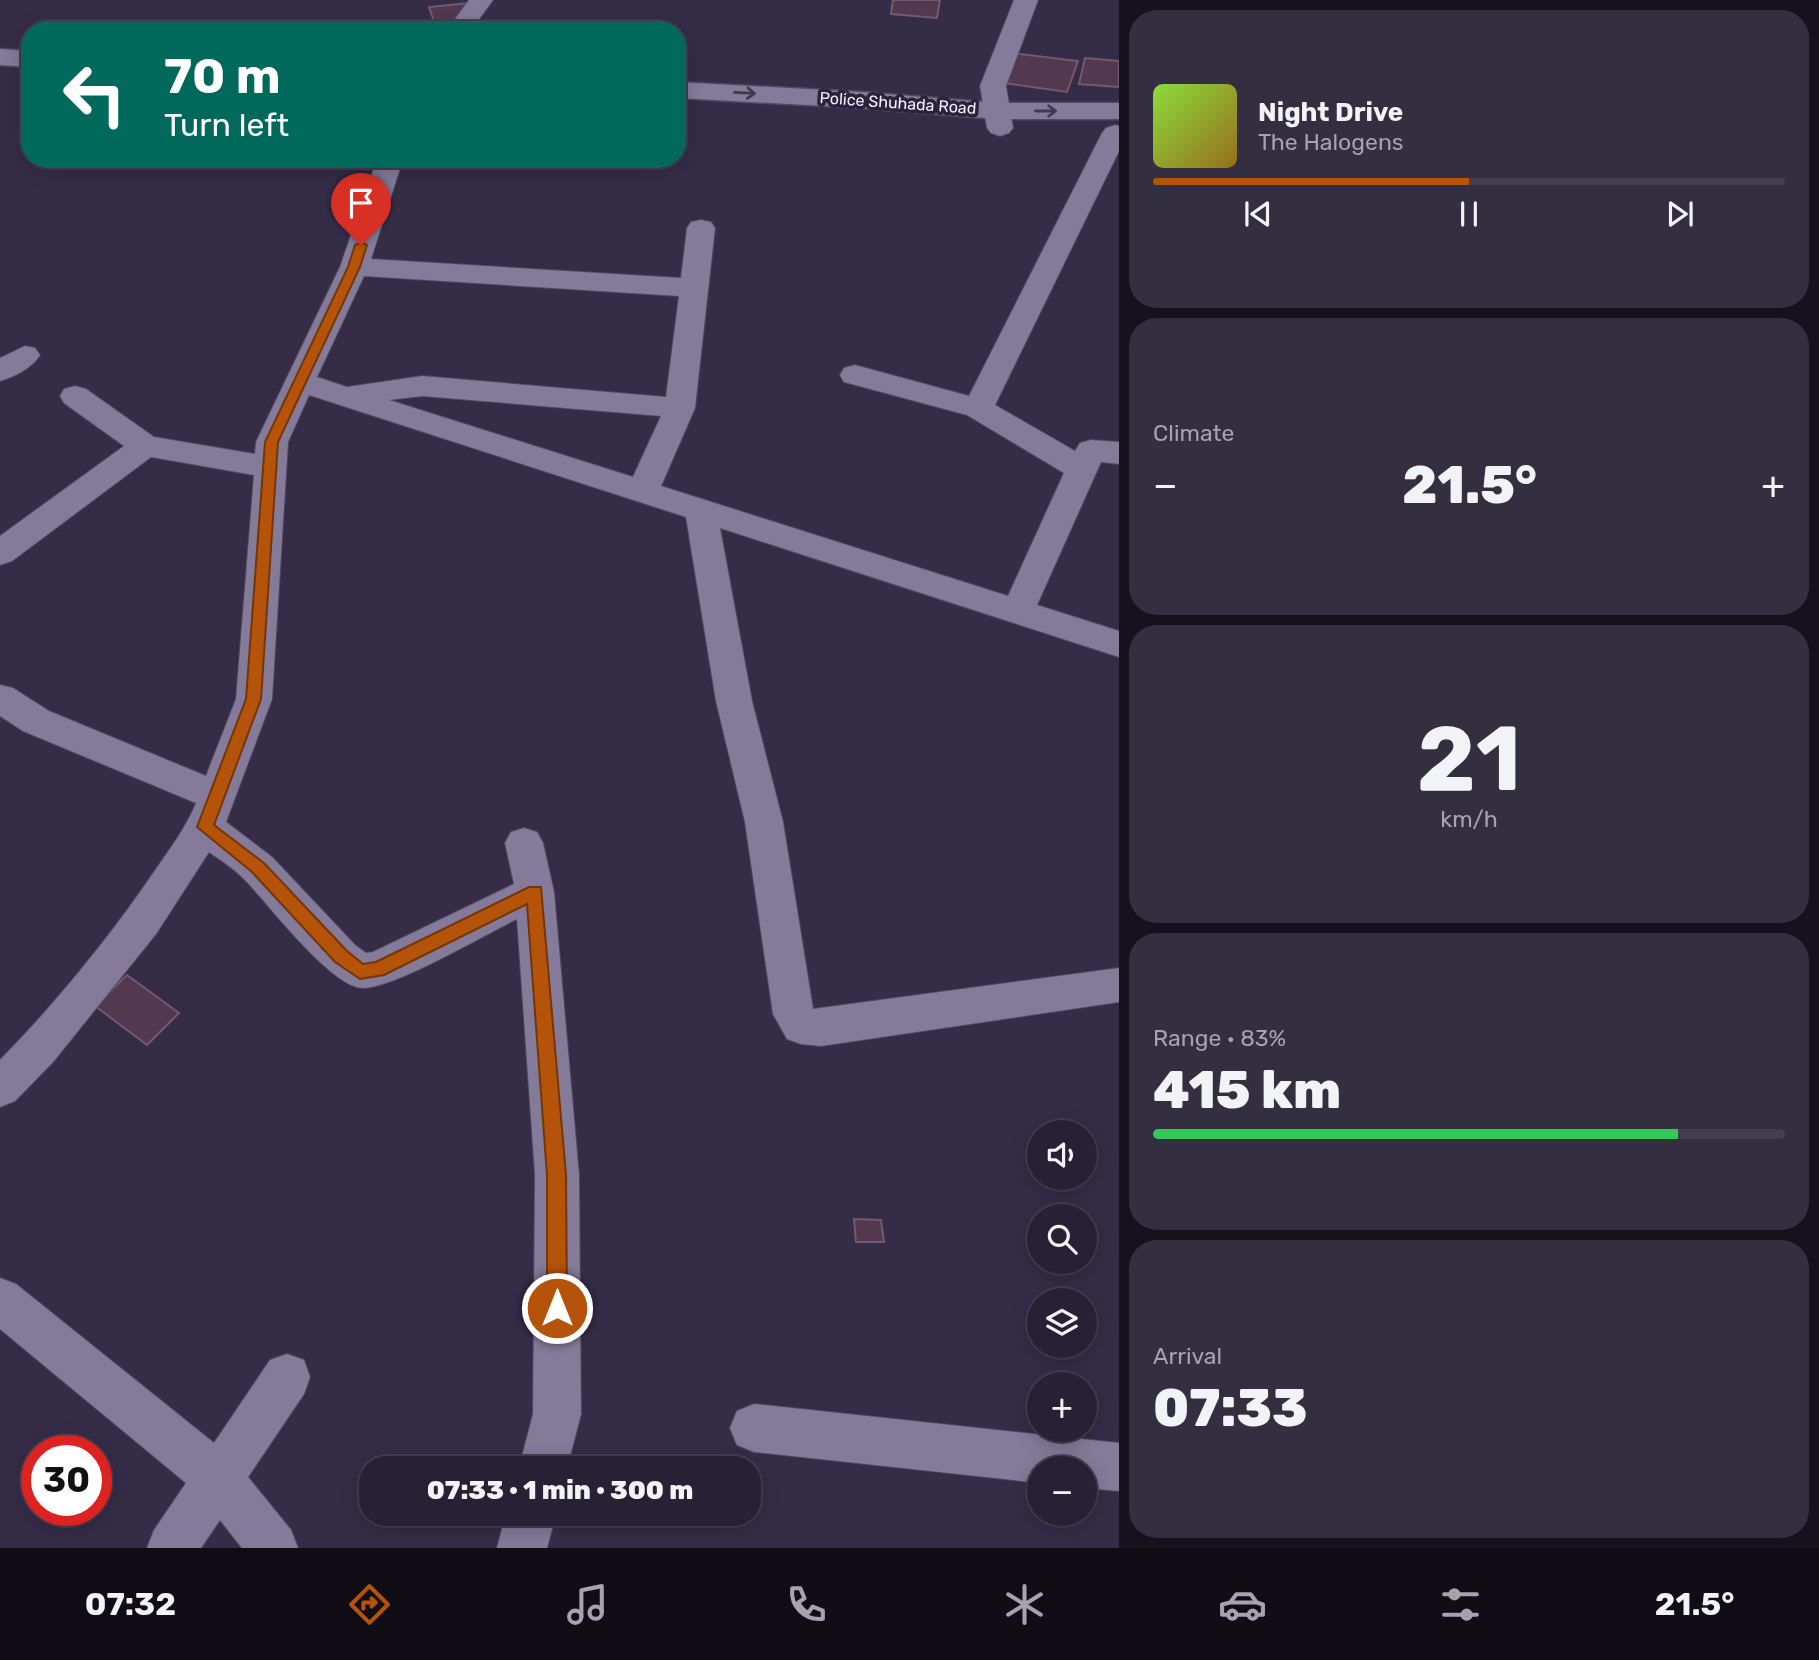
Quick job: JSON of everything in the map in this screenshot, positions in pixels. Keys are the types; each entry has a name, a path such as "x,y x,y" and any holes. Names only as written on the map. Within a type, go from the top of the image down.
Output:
{"main road":[{"path":"0,57 21,58"},
{"name":"Police Shuhada Road","path":"686,90 862,100 998,119"},
{"name":"Police Shuhada Road","path":"686,108 1118,126"}],"street":[{"path":"466,21 481,0"},
{"path":"998,119 993,86 1026,0"},
{"path":"978,408 1118,126"},
{"path":"0,1088 38,1049 142,922 211,811 254,699 272,442 354,267 387,168"},
{"path":"642,493 680,408 701,228"},
{"path":"354,267 694,288"},
{"path":"0,371 25,355"},
{"path":"855,375 978,408 1081,469"},
{"path":"300,382 701,512 1119,643"},
{"path":"342,396 422,386 680,408"},
{"path":"75,396 145,446 270,467"},
{"path":"0,553 145,446"},
{"path":"1017,612 1091,450 1119,453"},
{"path":"701,512 734,701 764,821 793,1014 801,1026 821,1028 1119,985"},
{"path":"0,698 36,721 211,811 258,868 341,957 360,971 378,970 535,892"},
{"path":"524,843 535,892 557,1175 557,1414 546,1456"},
{"path":"0,1300 218,1478 273,1548"},
{"path":"172,1548 287,1377"},
{"path":"754,1428 1119,1467"},
{"path":"522,1548 528,1526"}],"building":[{"path":"893,0 940,0 937,18 891,14"},
{"path":"469,3 457,21 434,21 429,7"},
{"path":"1012,53 1078,61 1067,92 1003,83"},
{"path":"1085,58 1119,61 1119,87 1079,84"},
{"path":"127,975 179,1013 147,1045 95,1006"},
{"path":"854,1219 881,1220 884,1242 856,1242"}],"route":[{"path":"361,245 354,267 272,442 254,699 205,827 258,868 341,957 360,971 378,970 535,892 557,1175 557,1308"}]}
